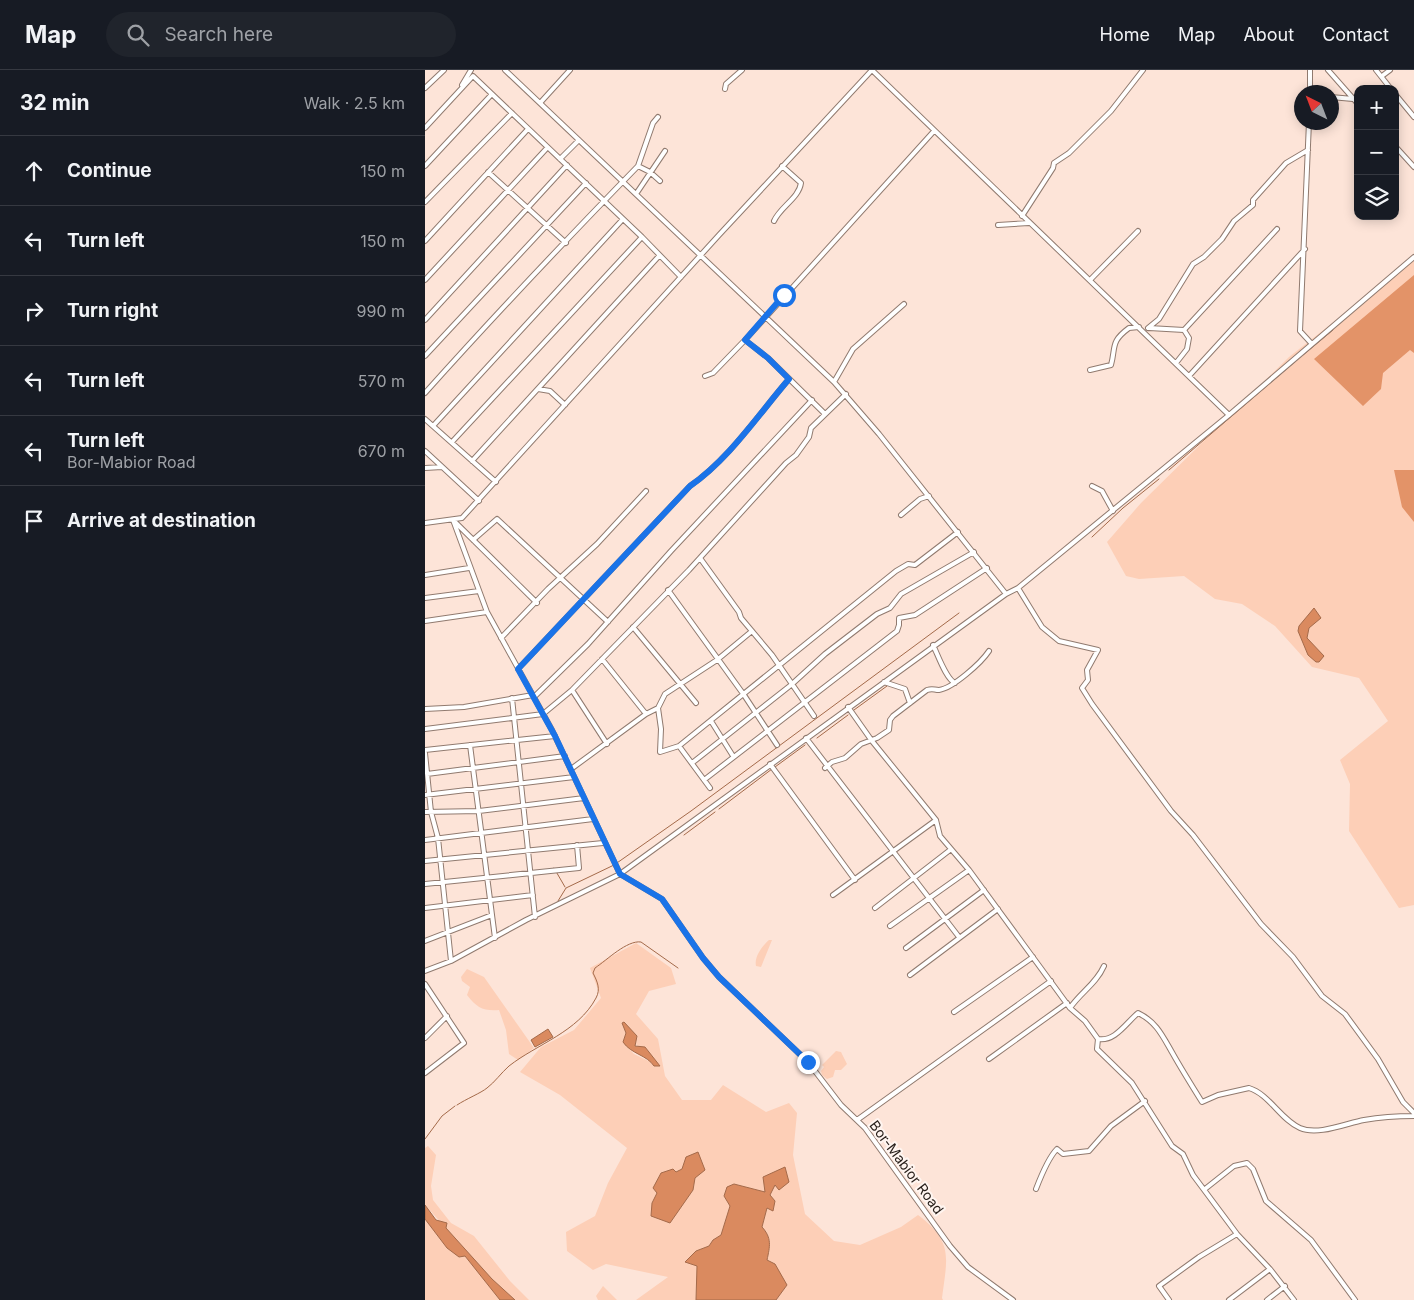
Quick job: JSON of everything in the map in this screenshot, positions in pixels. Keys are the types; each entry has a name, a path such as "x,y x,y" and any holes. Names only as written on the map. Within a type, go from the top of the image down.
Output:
{"street":[{"path":"425,88 444,70"},
{"path":"457,93 471,70"},
{"path":"505,70 702,254 765,318 846,394 1006,594"},
{"path":"540,103 570,70"},
{"path":"725,89 725,84 742,70"},
{"path":"425,523 462,518 479,501 782,166 872,70 1029,223 1091,279 1229,415"},
{"path":"1022,216 1053,168 1054,163 1069,153 1111,111 1133,86 1143,70"},
{"path":"1310,70 1310,85"},
{"path":"1327,70 1353,98"},
{"path":"1376,70 1388,85"},
{"path":"1381,76 1389,70"},
{"path":"425,128 473,76 642,237 681,278"},
{"path":"425,166 492,94"},
{"path":"1339,97 1353,98"},
{"path":"1399,99 1414,117"},
{"path":"425,202 512,113"},
{"path":"425,393 566,243 603,200 638,166 653,122 658,117"},
{"path":"425,241 528,129"},
{"path":"1308,130 1305,249 1300,331 1311,343"},
{"path":"705,376 713,373 745,340 935,131"},
{"path":"560,159 579,140"},
{"path":"425,280 547,148"},
{"path":"1148,328 1159,319 1193,264 1222,239 1234,221 1253,205 1253,200 1286,163 1307,150"},
{"path":"1399,150 1414,167"},
{"path":"636,194 665,151"},
{"path":"425,320 567,165"},
{"path":"638,166 650,172 660,181"},
{"path":"774,221 778,211 801,189 801,183 782,166"},
{"path":"488,172 566,243"},
{"path":"425,356 586,183"},
{"path":"433,426 623,219"},
{"path":"998,225 1029,223"},
{"path":"1184,330 1277,229"},
{"path":"1091,279 1138,231"},
{"path":"451,442 642,237"},
{"path":"1189,376 1305,249"},
{"path":"472,461 659,256"},
{"path":"425,971 451,961 620,874 933,645 1006,594 1018,588 1229,415 1414,257"},
{"path":"834,382 853,350 904,304"},
{"path":"1090,370 1111,365 1112,348 1129,328 1184,330"},
{"path":"1176,363 1187,349 1189,338 1184,330"},
{"path":"745,340 768,358 825,414"},
{"path":"518,669 690,486 705,476 720,460 789,379"},
{"path":"538,389 550,391 565,405"},
{"path":"425,729 543,714 572,690 700,558 786,463 796,455 809,437 811,428 846,394"},
{"path":"425,709 464,706 533,696 608,622 671,551 812,400"},
{"path":"425,419 496,482"},
{"path":"425,451 479,501"},
{"path":"425,468 442,466"},
{"path":"1092,486 1102,491 1113,511"},
{"path":"501,638 537,603 548,589 562,579 646,491"},
{"path":"901,515 920,499 929,496"},
{"path":"473,540 497,519 608,622"},
{"path":"453,520 537,603"},
{"path":"453,520 469,568 487,612 555,736 603,843 620,874"},
{"path":"752,631 717,660 665,694 658,708 661,729 660,752 679,746 896,571 908,564 915,565 958,532"},
{"path":"692,763 791,684 825,654 877,614 890,608 901,594 974,552"},
{"path":"700,558 814,716"},
{"path":"425,575 469,568"},
{"path":"704,780 804,703 855,660 859,660 897,631 899,618 915,615 987,568"},
{"path":"1018,588 1042,627 1059,641 1097,650 1087,670 1088,680 1082,688 1092,704 1171,811 1193,835 1261,924 1293,957 1321,996 1338,1007 1349,1018 1378,1058 1403,1102 1414,1114"},
{"path":"668,590 744,695 777,745"},
{"path":"425,598 479,591"},
{"path":"425,621 487,612"},
{"path":"633,627 697,703"},
{"path":"933,645 945,666 946,674 957,683"},
{"path":"826,767 839,758 845,758 861,744 872,741 889,730 890,720 927,690 933,688 939,690 957,683 962,675 989,652"},
{"path":"602,659 646,714"},
{"path":"884,682 905,689 910,703"},
{"path":"572,690 607,744"},
{"path":"511,698 525,805 535,917"},
{"path":"849,707 872,741 936,820 940,836 950,850 969,870 1070,1008 1085,1021 1098,1039 1097,1049 1132,1083 1172,1146 1183,1154 1193,1175 1237,1234 1270,1269 1295,1300"},
{"path":"571,770 646,714 658,708"},
{"path":"711,721 733,756"},
{"path":"451,961 441,882 438,838 428,795 425,752 555,736"},
{"path":"806,738 826,767 895,851 928,898 959,937"},
{"path":"470,745 495,938"},
{"path":"679,746 710,788"},
{"path":"426,774 565,756"},
{"path":"770,764 855,880"},
{"path":"428,795 574,776"},
{"path":"425,812 479,811 584,798"},
{"path":"425,840 593,819"},
{"path":"833,895 936,820"},
{"path":"425,861 603,843"},
{"path":"425,884 579,868 577,846"},
{"path":"875,908 950,850"},
{"path":"889,926 969,870"},
{"name":"Bor-Mabior Road","path":"620,874 662,899 703,958 719,977 808,1062 841,1106 871,1136 950,1246 969,1267 1013,1300"},
{"path":"906,948 984,890"},
{"path":"425,908 533,894"},
{"path":"910,975 924,967 959,937 998,909"},
{"path":"425,941 492,916"},
{"path":"954,1012 1033,958"},
{"path":"1070,1008 1077,998 1091,987 1104,966"},
{"path":"857,1120 1051,981"},
{"path":"425,984 465,1043 425,1073"},
{"path":"425,996 430,991"},
{"path":"989,1059 1067,1003"},
{"path":"1098,1039 1112,1038 1138,1013 1147,1017 1166,1038 1172,1052 1202,1102 1218,1095 1249,1088 1258,1092 1295,1125 1306,1130 1340,1127 1365,1120 1414,1114"},
{"path":"425,1038 447,1016"},
{"path":"1036,1189 1048,1165 1049,1158 1057,1149 1063,1154 1089,1152 1111,1126 1145,1101"},
{"path":"1205,1189 1234,1166 1247,1163 1253,1169 1267,1201 1311,1240 1355,1300"},
{"path":"1169,1300 1159,1286 1199,1257 1237,1234"},
{"path":"1229,1300 1270,1269"},
{"path":"1267,1300 1285,1287"}],"shaded area":[{"path":"1414,259 1414,905 1399,908 1349,831 1350,784 1340,760 1388,721 1359,678 1312,667 1275,626 1242,604 1215,599 1184,576 1139,579 1126,576 1107,542 1141,503 1289,357"},
{"path":"1414,275 1414,353 1410,350 1383,373 1381,389 1363,406 1314,359"},
{"path":"1394,470 1414,470 1414,522 1402,507"},
{"path":"1314,608 1321,618 1309,628 1307,638 1324,656 1319,662 1316,662 1308,655 1298,631 1299,626"},
{"path":"769,940 772,940 761,967 756,966 759,952"},
{"path":"636,943 671,968 676,984 649,991 636,1014 658,1039 665,1076 682,1100 711,1100 723,1085 766,1112 789,1103 797,1113 793,1155 805,1214 834,1241 860,1245 901,1227 918,1215 930,1225 943,1243 946,1261 943,1300 776,1300 787,1285 767,1260 769,1242 762,1228 767,1208 773,1211 769,1195 785,1168 765,1192 734,1184 724,1196 730,1206 721,1235 713,1240 709,1246 696,1251 686,1262 697,1266 696,1300 636,1300 668,1277 606,1264 593,1270 567,1251 566,1232 595,1216 608,1183 627,1148 560,1095 520,1072 541,1047 574,1030 601,998 590,968","holes":["626,1033 638,1046 659,1066 634,1054 623,1042","682,1169 695,1178 693,1190 652,1203 658,1193"]},
{"path":"467,969 484,977 534,1048 518,1060 509,1054 506,1030 499,1010 481,1008 467,995 470,987 462,981 461,977"},
{"path":"624,1022 637,1036 635,1046 645,1047 660,1066 654,1066 647,1059 626,1046 623,1042 626,1033 622,1023"},
{"path":"548,1029 553,1037 535,1047 531,1040"},
{"path":"836,1051 841,1052 847,1064 841,1070 835,1070 833,1077 827,1079 822,1075 821,1071 824,1067 822,1065"},
{"path":"428,1146 436,1155 431,1186 433,1200 451,1223 474,1236 510,1281 529,1300 515,1300 492,1279 425,1205 425,1148"},
{"path":"698,1152 705,1170 695,1178 693,1190 670,1223 651,1216 652,1203 657,1193 653,1188 661,1173 673,1169 676,1172 682,1169 686,1157"},
{"path":"785,1167 789,1182 779,1190 775,1185 770,1195 775,1201 773,1211 767,1208 762,1227 769,1242 767,1260 775,1264 787,1285 776,1300 696,1300 697,1266 685,1262 696,1251 709,1246 713,1240 721,1235 730,1206 724,1196 727,1187 734,1184 765,1192 763,1177"},
{"path":"425,1205 436,1220 447,1223 446,1228 492,1279 515,1300 500,1300 465,1256 459,1257 447,1248 425,1219"},
{"path":"425,1219 465,1256 500,1300 425,1300"},
{"path":"603,1286 617,1300 598,1300 596,1296"}],"waterway":[{"path":"1303,355 1333,330"},
{"path":"1169,470 1297,360"},
{"path":"1092,537 1123,508 1159,479"},
{"path":"558,901 566,888 614,865 691,811 959,613"},
{"path":"854,710 887,686"},
{"path":"817,738 848,715"},
{"path":"775,767 805,745"},
{"path":"719,809 772,769"},
{"path":"684,835 715,812"},
{"path":"554,868 565,887"},
{"path":"457,1105 484,1090 509,1066 579,1020 597,995 598,985 593,973 595,968 623,947 635,942 641,942 678,968"},
{"path":"425,1139 442,1116 455,1106"}],"route":[{"path":"784,295 745,340 768,358 789,379 720,460 705,476 690,486 652,529 576,606 518,669 555,736 614,865 620,874 662,899 703,958 719,977 808,1062"}]}
